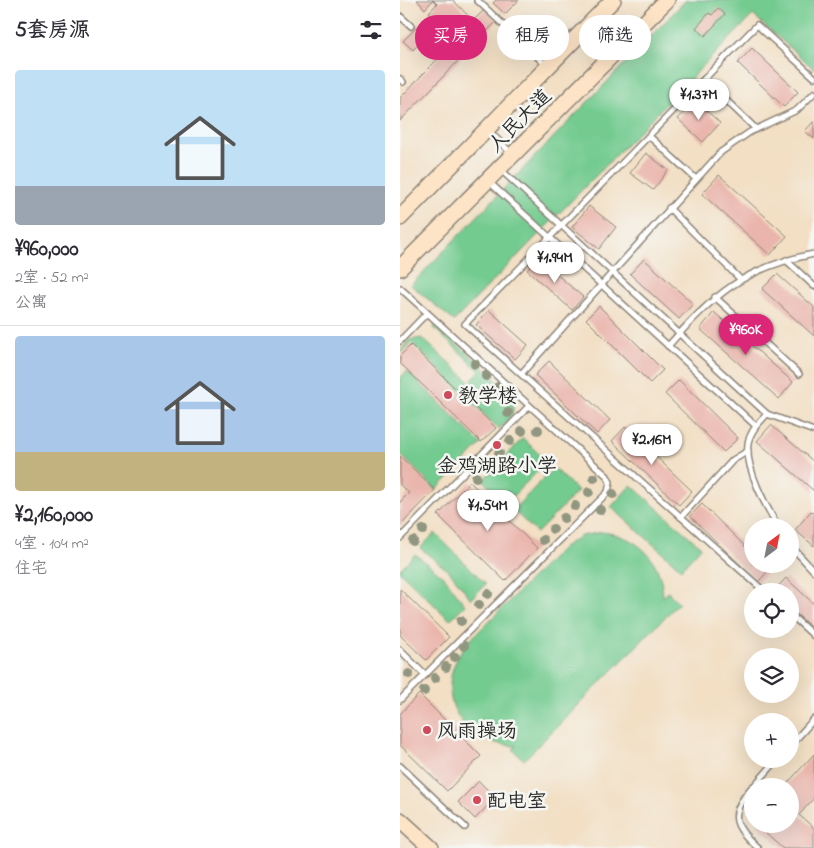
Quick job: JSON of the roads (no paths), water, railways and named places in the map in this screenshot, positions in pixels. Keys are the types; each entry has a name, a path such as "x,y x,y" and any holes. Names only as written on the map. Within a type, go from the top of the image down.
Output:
{"main road":[{"name":"人民大道","path":"400,218 614,0"},
{"name":"人民大道","path":"400,268 667,0"},
{"path":"400,820 432,848"}],"lane":[{"path":"477,0 548,67"},
{"path":"400,16 411,26"},
{"path":"755,583 465,324 757,25 814,76"},
{"path":"704,79 756,129"},
{"path":"521,374 721,152 756,129 797,110 814,93"},
{"path":"488,130 513,155"},
{"path":"649,136 696,179"},
{"path":"500,168 767,414 814,431"},
{"path":"487,180 756,426"},
{"path":"669,208 740,279"},
{"path":"668,346 715,297 740,279 786,260 814,254"},
{"path":"786,260 814,286"},
{"path":"400,288 607,476 610,482 609,489 400,700"},
{"path":"715,297 799,374"},
{"path":"400,341 427,313"},
{"path":"400,538 530,406"},
{"path":"767,414 750,435 748,451 765,505 773,518"},
{"path":"681,517 733,460 748,451"},
{"path":"799,555 814,571"},
{"path":"799,622 814,636"},
{"path":"400,650 425,675"},
{"path":"799,736 814,719"},
{"path":"400,766 465,827"},
{"path":"761,778 770,768"},
{"path":"744,798 737,807 738,828 758,848"}],"place":[{"name":"教学楼","path":"448,395"},
{"name":"金鸡湖路小学","path":"497,445"},
{"name":"风雨操场","path":"427,730"},
{"name":"配电室","path":"477,800"}]}
